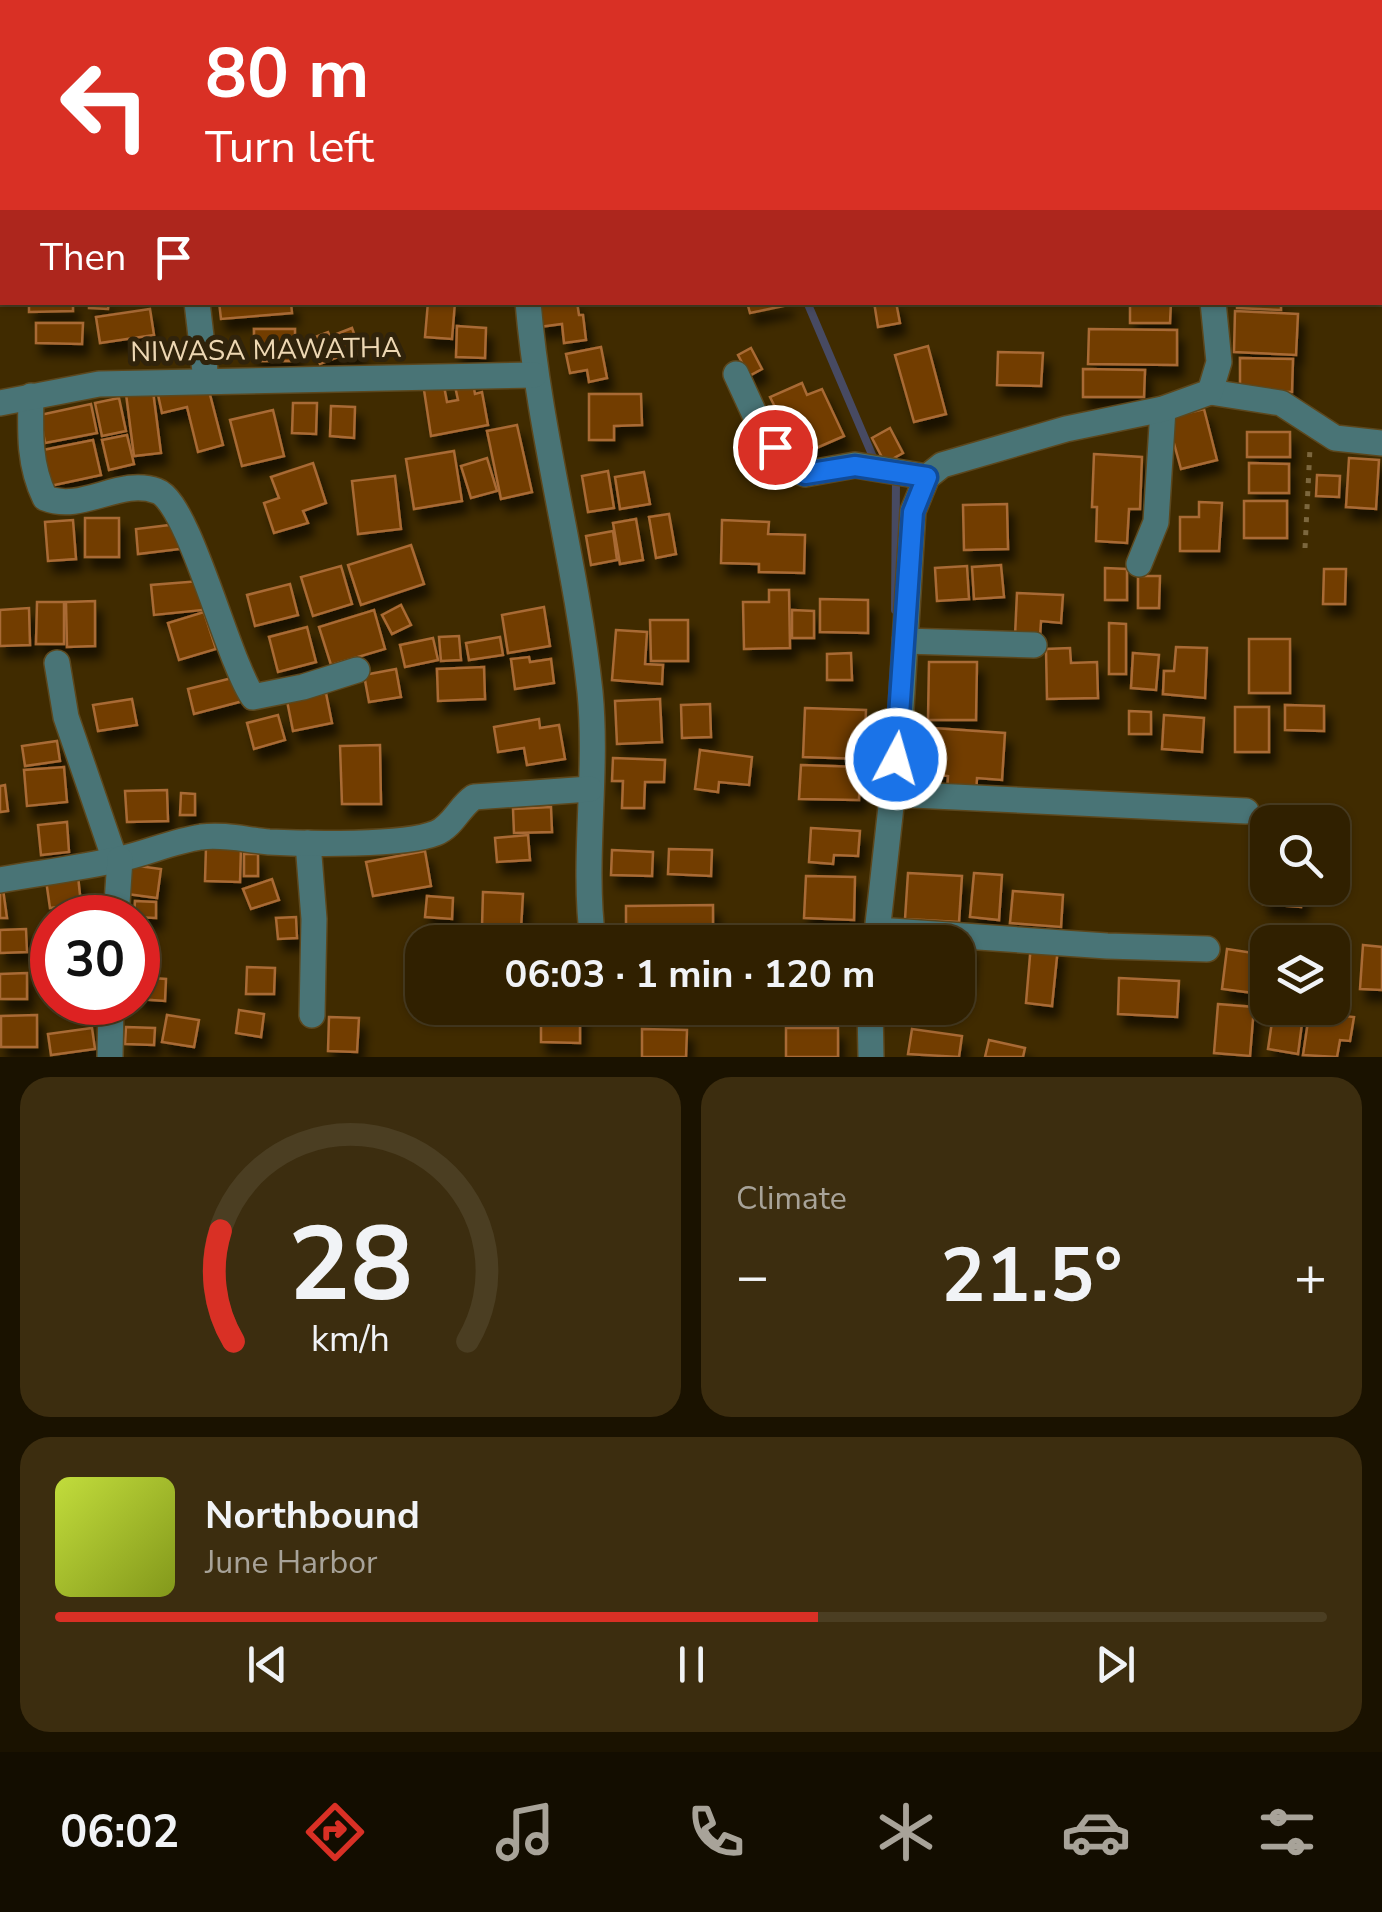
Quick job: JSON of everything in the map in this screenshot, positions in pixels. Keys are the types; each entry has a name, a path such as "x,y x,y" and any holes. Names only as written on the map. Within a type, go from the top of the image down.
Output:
{"street":[{"path":"198,305 206,380"},
{"path":"528,305 534,375 579,605 590,697 592,925"},
{"path":"1210,392 1218,362 1214,305"},
{"path":"736,374 760,426 790,468 805,474 855,466 927,477"},
{"name":"NIWASA MAWATHA","path":"0,403 99,384 534,375"},
{"path":"877,925 906,641 913,512 927,477 942,465 1066,429 1163,409 1210,392 1281,403 1335,438 1382,443"},
{"path":"30,396 34,476 45,498 61,504 146,488 161,491 173,506 200,561 234,659 254,697 357,670"},
{"path":"1140,564 1156,522 1163,409"},
{"path":"906,641 1034,645"},
{"path":"57,663 66,717 118,859 117,895"},
{"path":"0,880 118,859 200,838 232,836 308,843 402,840 436,833 452,823 461,806 474,797 590,789"},
{"path":"892,794 1246,811"},
{"path":"308,843 314,919 312,1015"},
{"path":"975,940 1207,949"},
{"path":"110,1057 111,1025"},
{"path":"870,1025 871,1057"}],"path":[{"path":"1305,548 1311,425"}],"building":[{"path":"29,305 73,305 73,311 29,312"},
{"path":"89,305 109,305 108,309"},
{"path":"219,305 291,305 292,313 221,319"},
{"path":"428,305 455,305 452,339 425,337"},
{"path":"537,305 577,305 579,315 583,315 586,340 564,343 562,324 539,327"},
{"path":"748,305 788,305 750,313"},
{"path":"874,305 897,305 900,323 878,327"},
{"path":"1130,305 1171,305 1170,323 1130,323"},
{"path":"1237,305 1281,305 1281,310"},
{"path":"150,309 154,335 100,343 96,317"},
{"path":"1235,311 1298,314 1296,355 1234,352"},
{"path":"36,323 83,323 82,344 36,343"},
{"path":"457,326 486,328 485,358 456,357"},
{"path":"352,328 361,353 344,360 334,335"},
{"path":"254,329 295,329 295,361 254,361"},
{"path":"1089,329 1177,330 1177,365 1088,364"},
{"path":"328,332 338,357 320,364 310,339"},
{"path":"928,346 946,414 914,422 895,355"},
{"path":"601,347 607,378 589,382 587,370 570,373 566,354"},
{"path":"751,348 762,369 749,376 738,355"},
{"path":"998,352 1043,353 1041,386 997,385"},
{"path":"1240,358 1293,359 1292,392 1240,391"},
{"path":"1083,369 1145,370 1144,397 1083,397"},
{"path":"207,383 223,445 198,452 187,407 162,413 158,395"},
{"path":"473,383 475,394 482,392 488,425 431,436 424,390 444,386 447,402 458,400 455,386"},
{"path":"802,383 807,395 822,389 844,436 791,459 769,409 775,407 770,397"},
{"path":"153,391 161,453 134,456 126,394"},
{"path":"589,394 641,394 642,425 614,426 614,440 589,440"},
{"path":"119,398 126,431 102,436 95,403"},
{"path":"293,403 317,403 316,434 292,433"},
{"path":"91,404 97,433 45,443 40,415"},
{"path":"331,406 355,407 354,438 330,436"},
{"path":"1204,409 1217,460 1181,469 1167,418"},
{"path":"273,410 284,456 242,466 230,420"},
{"path":"517,425 532,492 501,499 487,431"},
{"path":"890,428 903,453 885,463 872,438"},
{"path":"1247,432 1290,432 1290,457 1247,457"},
{"path":"127,435 134,464 109,470 102,440"},
{"path":"93,440 101,475 50,486 43,450"},
{"path":"454,451 462,501 414,509 406,459"},
{"path":"1094,454 1142,457 1140,509 1129,509 1127,543 1096,541 1097,507 1092,507"},
{"path":"487,458 497,491 471,498 461,466"},
{"path":"1349,458 1379,460 1376,509 1346,507"},
{"path":"313,463 326,503 303,511 308,523 274,533 264,503 279,498 271,477"},
{"path":"1249,463 1289,464 1289,493 1249,493"},
{"path":"608,471 614,508 588,512 582,476"},
{"path":"644,472 650,504 620,509 615,477"},
{"path":"1317,475 1340,476 1339,497 1316,496"},
{"path":"395,476 401,529 358,534 352,481"},
{"path":"1244,501 1287,501 1287,538 1244,538"},
{"path":"1199,502 1222,503 1219,551 1180,551 1180,517 1199,517"},
{"path":"1007,504 1008,549 964,550 963,505"},
{"path":"669,514 676,554 656,558 649,517"},
{"path":"85,518 119,518 119,557 85,557"},
{"path":"636,519 643,560 620,564 613,523"},
{"path":"73,520 76,559 48,561 45,522"},
{"path":"722,520 769,522 768,534 805,535 804,573 759,572 759,564 721,563"},
{"path":"178,524 180,549 138,554 136,529"},
{"path":"613,531 617,560 591,565 586,536"},
{"path":"411,545 424,584 361,605 348,565"},
{"path":"1001,565 1004,597 974,599 972,567"},
{"path":"341,566 352,604 313,616 301,577"},
{"path":"967,566 969,599 937,601 935,568"},
{"path":"1105,568 1127,569 1127,600 1105,600"},
{"path":"1324,569 1346,569 1345,604 1323,604"},
{"path":"1138,576 1160,576 1159,608 1138,608"},
{"path":"200,581 203,610 154,615 151,585"},
{"path":"290,584 298,615 255,626 247,595"},
{"path":"769,590 789,590 790,648 744,649 743,602 769,602"},
{"path":"1017,593 1063,595 1061,623 1041,621 1040,637 1015,636"},
{"path":"820,599 868,600 868,633 820,632"},
{"path":"95,601 95,646 67,647 66,602"},
{"path":"37,602 64,602 64,644 36,644"},
{"path":"401,605 411,625 392,634 382,615"},
{"path":"544,607 550,646 508,653 502,615"},
{"path":"29,608 30,645 0,646 0,610"},
{"path":"374,610 385,649 331,665 319,627"},
{"path":"792,610 814,611 814,638 792,638"},
{"path":"204,612 216,649 179,660 168,623"},
{"path":"650,620 688,620 688,661 651,661"},
{"path":"1109,623 1126,624 1126,674 1109,674"},
{"path":"307,627 316,662 278,672 269,637"},
{"path":"616,630 647,632 645,664 663,665 662,684 612,680"},
{"path":"459,636 461,660 441,661 439,637"},
{"path":"500,637 503,655 469,660 466,643"},
{"path":"433,638 438,660 405,667 400,645"},
{"path":"1249,639 1290,639 1290,693 1249,693"},
{"path":"1176,647 1207,648 1205,698 1163,694 1164,671 1174,671"},
{"path":"1070,648 1071,663 1097,662 1098,698 1047,699 1046,649"},
{"path":"851,653 852,680 827,680 827,654"},
{"path":"1133,653 1159,655 1156,690 1131,688"},
{"path":"529,657 530,662 551,659 554,683 515,689 511,659"},
{"path":"929,662 977,662 976,720 928,720"},
{"path":"484,667 485,699 438,701 437,669"},
{"path":"396,669 401,697 369,702 364,675"},
{"path":"236,677 243,701 194,714 188,689"},
{"path":"326,693 332,723 293,731 287,701"},
{"path":"132,699 137,725 98,731 93,705"},
{"path":"660,699 662,742 617,744 615,701"},
{"path":"710,704 711,737 682,738 681,705"},
{"path":"1285,705 1324,706 1324,731 1285,730"},
{"path":"1235,707 1269,707 1269,752 1235,752"},
{"path":"805,708 866,710 864,759 803,757"},
{"path":"1129,711 1151,712 1151,734 1129,734"},
{"path":"278,715 285,740 254,749 247,723"},
{"path":"1164,715 1204,718 1202,752 1162,749"},
{"path":"539,719 540,728 559,725 565,759 527,765 524,748 498,752 494,727"},
{"path":"933,728 1005,733 1002,780 977,778 976,794 947,792 948,776 930,774"},
{"path":"57,741 60,761 25,766 22,746"},
{"path":"380,745 381,804 342,804 340,746"},
{"path":"700,750 752,757 749,785 719,782 718,792 695,789"},
{"path":"613,758 665,760 664,782 645,782 644,808 622,808 623,781 612,781"},
{"path":"801,765 860,767 859,800 799,799"},
{"path":"64,767 67,802 27,806 24,770"},
{"path":"5,785 8,811 0,812 0,786"},
{"path":"167,790 168,821 127,822 125,791"},
{"path":"181,793 195,794 195,815 180,815"},
{"path":"551,807 552,832 514,833 513,809"},
{"path":"67,822 69,852 41,855 38,825"},
{"path":"811,828 860,831 858,856 834,855 833,864 809,862"},
{"path":"528,835 530,860 497,862 495,838"},
{"path":"206,847 241,847 240,882 205,881"},
{"path":"669,849 712,850 711,876 668,874"},
{"path":"612,850 653,852 652,876 611,875"},
{"path":"425,851 431,886 373,896 366,862"},
{"path":"244,854 258,854 258,876 244,876"},
{"path":"131,865 161,869 157,895 127,894"},
{"path":"908,873 962,876 959,922 905,919"},
{"path":"974,873 1002,875 999,920 970,917"},
{"path":"78,876 80,895 48,895 46,880"},
{"path":"806,876 855,877 854,920 804,918"},
{"path":"272,879 279,900 251,909 243,889"},
{"path":"3,889 7,918 0,918"},
{"path":"1013,891 1063,895 1061,927 1010,923"},
{"path":"483,892 523,894 521,925 482,925"},
{"path":"427,896 453,898 452,919 425,917"},
{"path":"713,905 713,925 626,925 626,906"},
{"path":"296,917 297,938 278,939 276,918"},
{"path":"26,929 27,952 0,953 0,930"},
{"path":"1031,944 1058,947 1052,1006 1026,1003"},
{"path":"1363,945 1382,947 1382,990 1360,989"},
{"path":"1227,949 1250,952 1250,992 1222,989"},
{"path":"247,967 275,968 274,994 246,994"},
{"path":"27,973 27,999 0,999 0,974"},
{"path":"1119,978 1179,981 1177,1017 1118,1014"},
{"path":"160,979 166,979 165,1001 160,1001"},
{"path":"1218,1004 1250,1007 1250,1056 1214,1053"},
{"path":"239,1010 264,1014 261,1037 236,1033"},
{"path":"30,1015 30,1025 37,1025 37,1047 1,1047 1,1016"},
{"path":"167,1015 199,1020 194,1047 162,1042"},
{"path":"329,1017 359,1018 357,1052 328,1051"},
{"path":"1350,1017 1354,1017 1350,1041 1340,1040 1337,1057 1303,1055 1307,1025 1350,1025"},
{"path":"541,1025 580,1025 580,1043 541,1042"},
{"path":"1272,1025 1302,1025 1298,1054 1268,1049"},
{"path":"126,1027 155,1028 154,1045 125,1044"},
{"path":"92,1028 95,1049 51,1055 48,1034"},
{"path":"786,1028 838,1028 838,1057 786,1057"},
{"path":"642,1029 687,1030 686,1057 642,1057"},
{"path":"912,1029 962,1036 959,1057 908,1054"},
{"path":"989,1040 1025,1048 1023,1057 985,1057"}],"waterway":[{"path":"808,305 876,464"},
{"path":"895,610 896,479"}],"route":[{"path":"775,447 790,468 805,474 855,466 927,477 913,512 896,759"}]}
